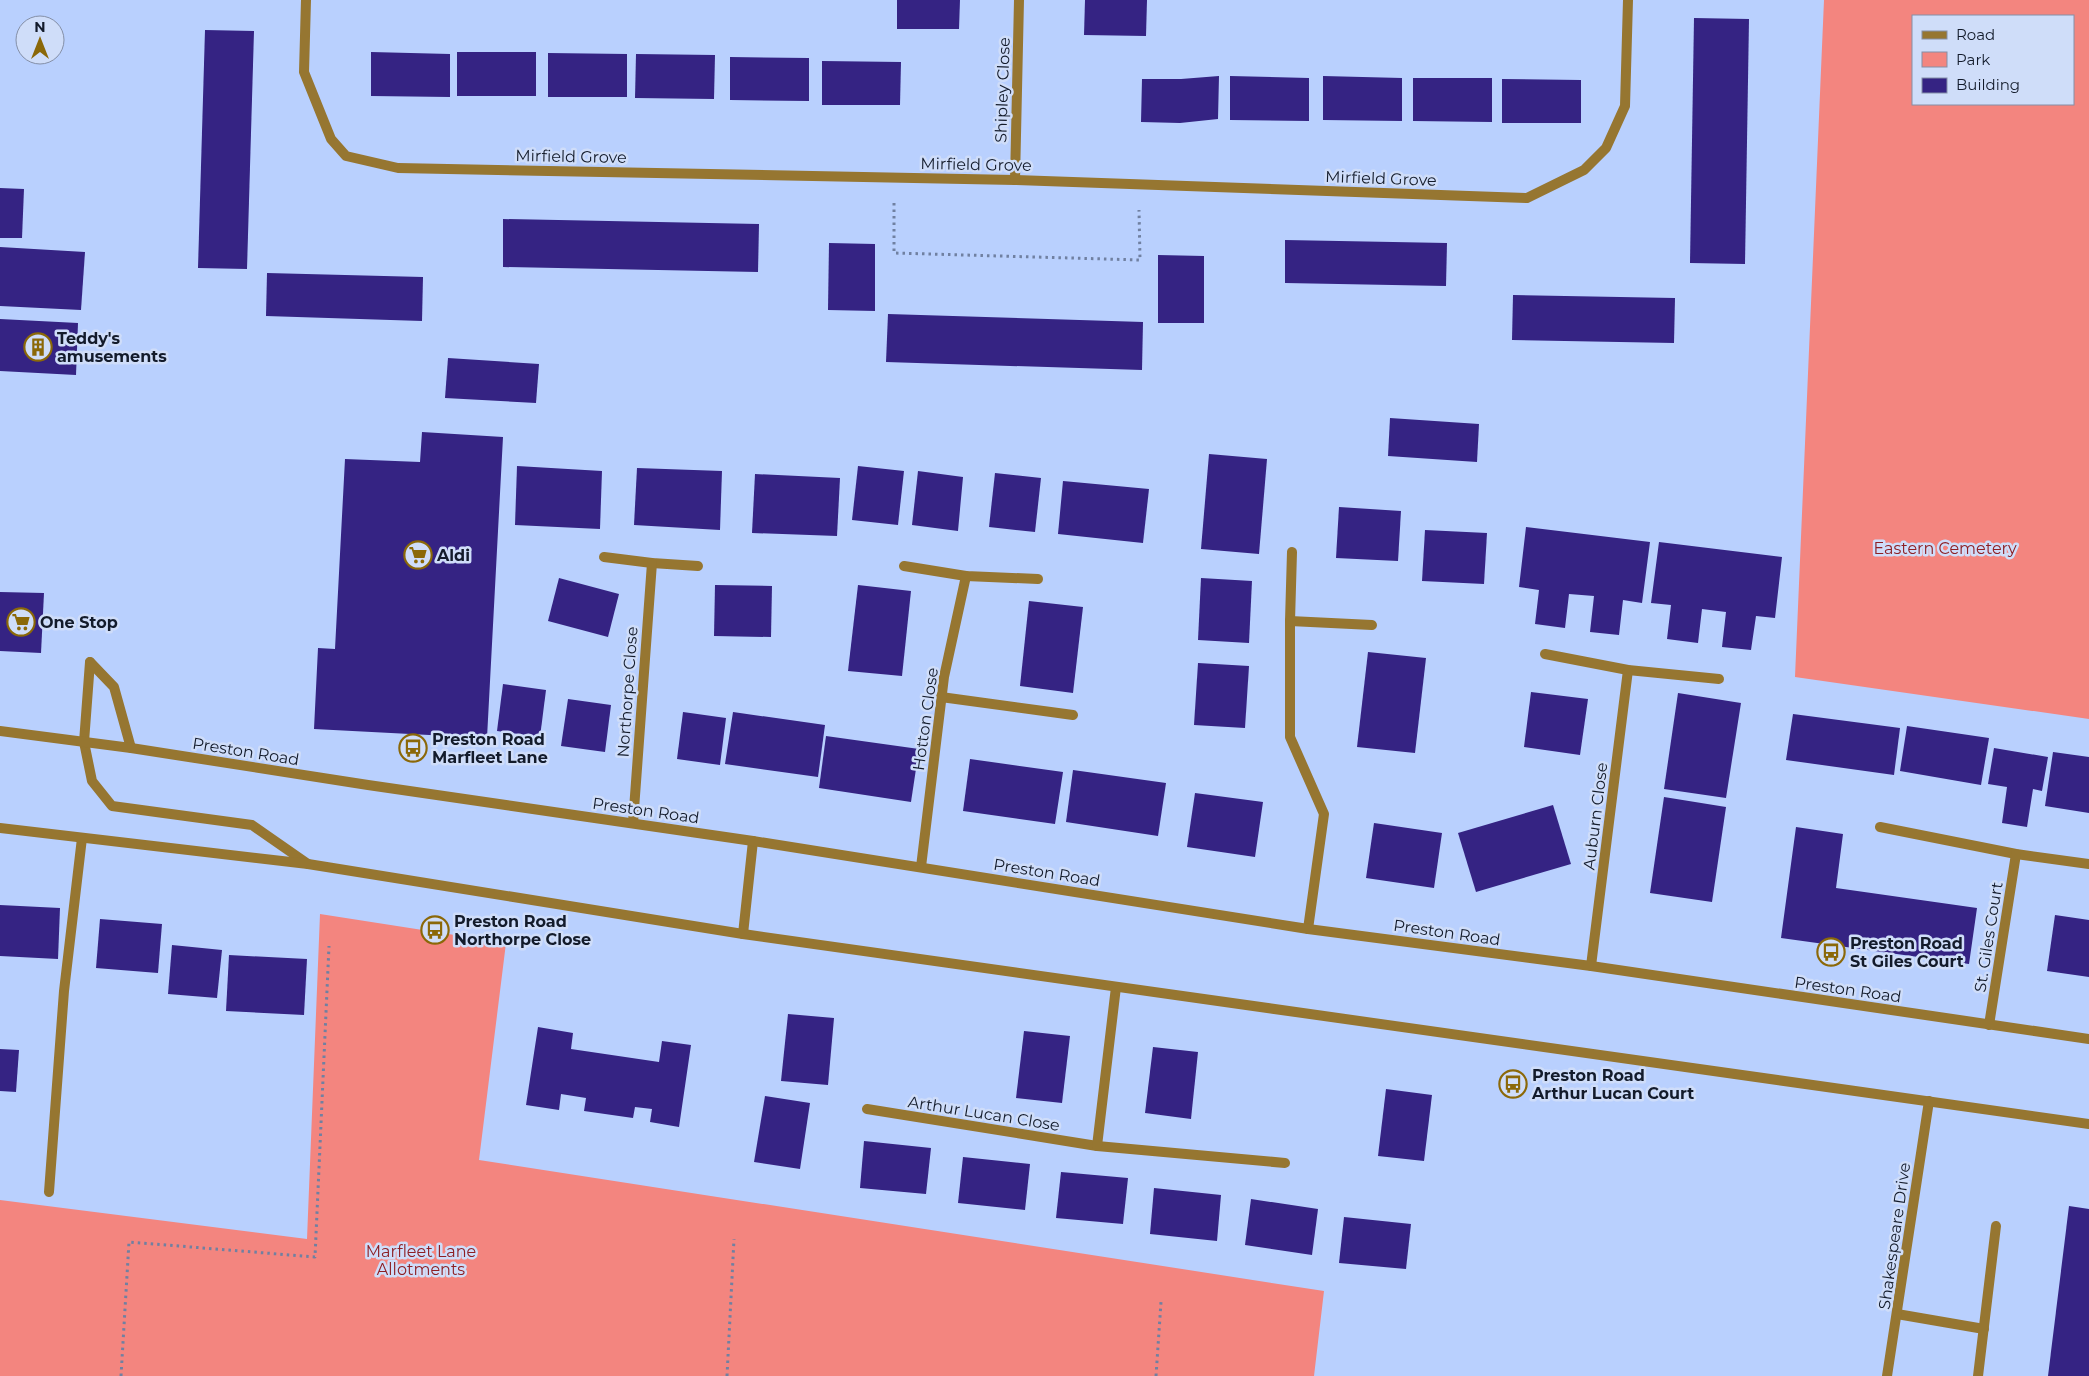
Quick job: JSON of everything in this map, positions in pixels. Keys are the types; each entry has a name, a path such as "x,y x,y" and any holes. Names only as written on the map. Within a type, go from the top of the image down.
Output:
{"street":[{"name":"Mirfield Grove","path":"306,0 304,72 331,139 346,156 398,168 1014,180 1527,198 1584,170 1606,148 1625,106 1628,0"},
{"name":"Shipley Close","path":"1014,180 1019,0"},
{"path":"1292,552 1290,736 1324,814 1308,929"},
{"path":"604,557 698,566"},
{"name":"Northorpe Close","path":"633,823 652,563"},
{"path":"904,566 966,576 1038,579"},
{"name":"Hotton Close","path":"921,867 944,677 966,576"},
{"path":"1290,621 1372,625"},
{"path":"1545,654 1628,670 1719,679"},
{"path":"131,748 114,687 90,662 84,742 92,781 112,806 252,825 308,864"},
{"name":"Auburn Close","path":"1591,966 1628,670"},
{"path":"941,697 1073,715"},
{"name":"Preston Road","path":"0,731 131,748 368,786 753,841 1308,929 1591,966 2089,1039"},
{"path":"1880,827 2016,854 2089,864"},
{"path":"0,828 308,864 743,934 2089,1124"},
{"path":"49,1192 64,991 82,838"},
{"path":"743,934 753,841"},
{"name":"St. Giles Court","path":"1989,1025 2016,854"},
{"path":"1097,1146 1116,987"},
{"name":"Shakespeare Drive","path":"1887,1376 1898,1314 1929,1101"},
{"name":"Arthur Lucan Close","path":"867,1109 1097,1146 1285,1163"},
{"path":"1978,1376 1996,1226"},
{"path":"1898,1314 1984,1329"}],"path":[{"path":"894,177 894,253 1140,260 1139,184"},
{"path":"121,1376 129,1242 315,1257 329,946"},
{"path":"726,1376 734,1239"},
{"path":"1156,1376 1161,1302"}],"green space":[{"name":"Eastern Cemetery","path":"1824,0 2089,0 2089,719 1795,677"},
{"name":"Marfleet Lane Allotments","path":"320,914 506,943 479,1160 1324,1291 1314,1376 0,1376 0,1200 307,1239"}],"building":[{"path":"897,0 960,0 959,29 897,29"},
{"path":"1085,0 1147,0 1146,36 1084,35"},
{"path":"1694,18 1749,19 1745,264 1690,263"},
{"path":"205,30 254,31 247,269 198,268"},
{"path":"371,52 450,54 450,97 371,96"},
{"path":"457,52 536,52 536,96 457,96"},
{"path":"548,53 627,54 627,97 548,97"},
{"path":"636,54 715,55 714,99 635,98"},
{"path":"730,57 809,58 809,101 730,100"},
{"path":"822,61 901,62 900,105 822,105"},
{"path":"1219,76 1218,119 1180,123 1141,122 1142,79 1181,79"},
{"path":"1230,76 1309,78 1309,121 1230,120"},
{"path":"1323,76 1402,78 1402,121 1323,120"},
{"path":"1413,78 1492,78 1492,122 1413,121"},
{"path":"1502,79 1581,80 1581,123 1502,123"},
{"path":"0,188 24,189 22,238 0,238"},
{"path":"503,219 759,224 758,272 503,267"},
{"path":"1285,240 1447,243 1446,286 1285,283"},
{"path":"829,243 875,244 875,311 828,310"},
{"path":"0,247 85,252 81,310 0,306"},
{"path":"1158,255 1204,256 1204,323 1158,323"},
{"path":"267,273 423,277 422,321 266,316"},
{"path":"1513,295 1675,298 1674,343 1512,340"},
{"path":"888,314 1143,322 1142,370 886,362"},
{"name":"Teddy's amusements","path":"0,319 78,323 76,375 0,371"},
{"path":"448,358 539,364 536,403 445,398"},
{"path":"1390,418 1479,424 1477,462 1388,456"},
{"name":"Aldi","path":"422,432 503,437 487,738 314,729 318,648 335,649 345,459 420,462"},
{"path":"1209,454 1267,459 1259,554 1201,549"},
{"path":"517,466 602,471 600,529 515,525"},
{"path":"858,466 904,471 898,525 852,520"},
{"path":"637,468 722,471 720,530 634,525"},
{"path":"918,471 963,477 958,531 912,525"},
{"path":"995,473 1041,478 1035,532 989,527"},
{"path":"755,474 840,478 837,536 752,533"},
{"path":"1063,481 1149,489 1143,543 1058,534"},
{"path":"1339,507 1401,511 1398,561 1336,558"},
{"path":"1526,527 1650,542 1642,603 1623,600 1619,635 1590,632 1594,596 1569,594 1565,628 1535,624 1539,590 1519,587"},
{"path":"1425,530 1487,533 1484,584 1422,581"},
{"path":"1659,542 1782,557 1775,618 1756,616 1751,650 1722,647 1726,612 1702,609 1698,643 1667,639 1671,605 1651,603"},
{"path":"559,578 619,594 608,637 548,621"},
{"path":"1201,578 1252,581 1249,643 1198,640"},
{"path":"715,585 772,586 771,637 714,636"},
{"path":"858,585 911,591 902,676 848,671"},
{"name":"One Stop","path":"0,592 44,593 41,653 0,651"},
{"path":"1029,601 1083,607 1073,693 1020,686"},
{"path":"1368,652 1426,658 1415,753 1357,747"},
{"path":"1198,663 1249,666 1245,728 1194,725"},
{"path":"503,684 546,690 540,737 497,731"},
{"path":"1531,692 1588,699 1580,755 1524,747"},
{"path":"1678,693 1741,703 1726,798 1664,789"},
{"path":"568,699 611,705 605,752 561,746"},
{"path":"683,712 726,718 720,765 677,759"},
{"path":"733,712 825,725 818,777 725,764"},
{"path":"1793,714 1900,728 1894,775 1786,760"},
{"path":"1907,726 1989,738 1981,785 1900,771"},
{"path":"826,736 919,749 911,802 819,788"},
{"path":"1994,748 2048,757 2042,791 2033,789 2027,827 2002,823 2007,787 1988,784"},
{"path":"2053,752 2089,757 2089,813 2045,806"},
{"path":"970,759 1063,772 1055,824 963,811"},
{"path":"1073,770 1166,783 1158,836 1066,822"},
{"path":"1195,793 1263,802 1255,857 1187,847"},
{"path":"1664,797 1726,807 1712,902 1650,893"},
{"path":"1553,805 1571,864 1476,892 1458,833"},
{"path":"1374,823 1442,833 1434,888 1366,878"},
{"path":"1796,827 1843,834 1836,888 1977,908 1969,964 1781,938"},
{"path":"0,905 60,908 58,959 0,956"},
{"path":"2055,915 2089,920 2089,977 2047,971"},
{"path":"100,919 162,924 158,973 96,968"},
{"path":"172,945 222,950 217,998 168,994"},
{"path":"229,955 307,959 304,1015 226,1011"},
{"path":"788,1014 834,1018 828,1085 781,1081"},
{"path":"538,1027 573,1033 571,1049 659,1062 662,1041 691,1045 679,1127 650,1122 652,1109 635,1107 633,1118 584,1111 586,1098 561,1094 559,1110 526,1105"},
{"path":"1024,1031 1070,1036 1062,1103 1016,1098"},
{"path":"1153,1047 1198,1052 1191,1119 1145,1113"},
{"path":"0,1049 19,1050 16,1092 0,1091"},
{"path":"1386,1089 1432,1095 1424,1161 1378,1156"},
{"path":"765,1096 810,1103 800,1169 754,1162"},
{"path":"864,1141 931,1148 926,1194 860,1188"},
{"path":"963,1157 1030,1164 1025,1210 958,1203"},
{"path":"1061,1172 1128,1178 1123,1224 1056,1218"},
{"path":"1154,1188 1221,1195 1217,1241 1150,1234"},
{"path":"1251,1199 1318,1209 1312,1255 1245,1245"},
{"path":"2069,1206 2089,1209 2089,1376 2048,1376"},
{"path":"1344,1217 1411,1224 1406,1269 1339,1263"}],"place":[{"name":"Teddy's amusements","path":"38,347"},
{"name":"Aldi","path":"418,555"},
{"name":"One Stop","path":"21,622"},
{"name":"Preston Road Marfleet Lane","path":"413,748"},
{"name":"Preston Road Northorpe Close","path":"435,930"},
{"name":"Preston Road St Giles Court","path":"1831,952"},
{"name":"Preston Road Arthur Lucan Court","path":"1513,1084"}]}
